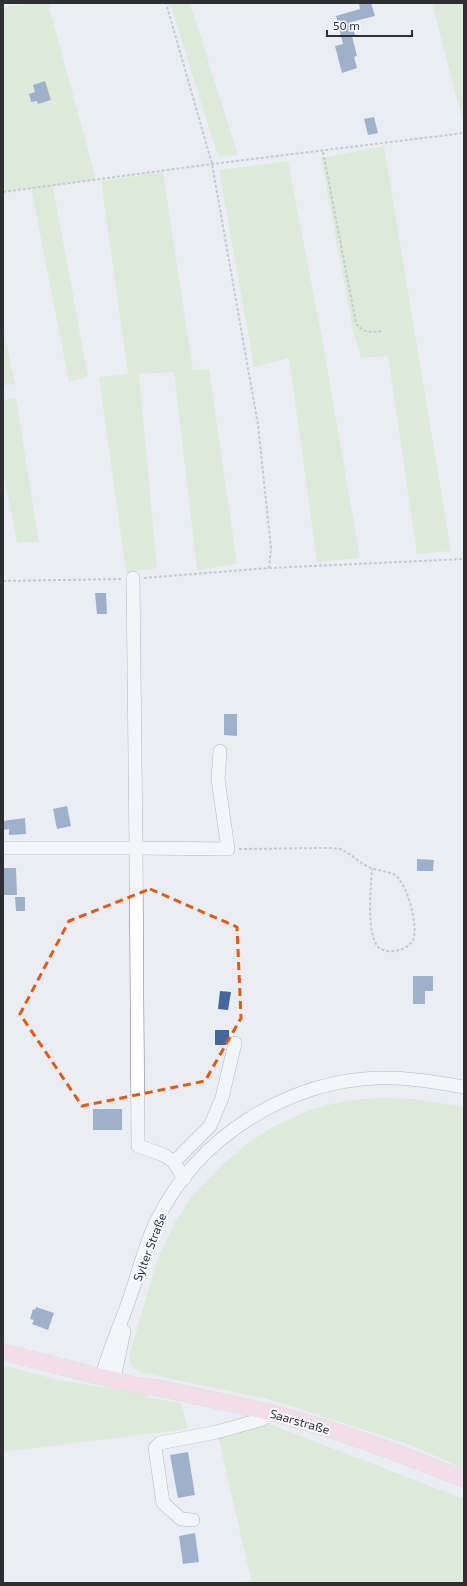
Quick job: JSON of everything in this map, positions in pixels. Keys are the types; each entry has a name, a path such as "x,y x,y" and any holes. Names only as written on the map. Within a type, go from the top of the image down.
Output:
{"main road":[{"name":"Saarstraße","path":"3,1352 134,1385 159,1388 269,1412 329,1429 464,1479"},
{"name":"Saarstraße","path":"437,1468 464,1488"}],"street":[{"path":"133,578 138,1146 157,1152 174,1162 184,1179"},
{"path":"3,848 228,849 218,779 220,751"},
{"path":"174,1162 210,1126 222,1098 235,1043"},
{"name":"Sylter Straße","path":"108,1378 130,1298 157,1220 166,1204 184,1179 205,1154 240,1125 274,1104 308,1090 342,1081 378,1078 411,1079 464,1087"},
{"path":"193,1520 181,1519 163,1503 155,1448 160,1443 217,1432 263,1419 269,1412"}],"path":[{"path":"166,3 212,164 258,425 271,548 269,568"},
{"path":"3,192 212,164 323,152 464,133"},
{"path":"323,152 356,323 359,329 367,333 383,332"},
{"path":"3,581 133,578 269,568 464,559"},
{"path":"228,849 328,848 340,850 372,868 395,875 406,890 414,925 413,940 407,948 388,952 379,947 374,938 371,924 372,868"}],"highlighted area":[{"path":"150,889 237,927 241,1018 205,1081 82,1106 20,1014 69,921"}],"green space":[{"path":"31,3 48,3 96,179 53,186 88,377 69,382 31,188 3,192 3,8"},
{"path":"170,3 190,3 238,155 218,157"},
{"path":"432,3 464,3 464,126"},
{"path":"384,146 451,551 417,554 388,356 361,358 353,331 321,158"},
{"path":"288,161 324,349 360,558 317,562 289,358 254,367 219,170"},
{"path":"163,172 193,370 209,369 237,564 197,570 174,372 139,374 157,568 126,573 99,377 128,374 101,181"},
{"path":"3,328 15,384 3,385"},
{"path":"16,398 39,542 17,542 3,471 3,400"},
{"path":"382,1098 415,1099 464,1107 464,1469 411,1445 268,1399 139,1372 132,1366 129,1357 157,1260 175,1222 192,1196 222,1165 249,1142 278,1124 312,1109 349,1100"},
{"path":"3,1365 54,1379 147,1395 146,1397 181,1403 188,1429 3,1452"},
{"path":"254,1418 464,1499 464,1583 233,1583 251,1580 218,1436"}],"building":[{"path":"359,3 371,3 375,16 351,22 355,35 352,36 357,56 354,57 357,68 342,73 335,46 343,44 336,16 360,9"},
{"path":"45,81 51,100 38,104 37,101 31,102 29,94 35,92 33,85"},
{"path":"374,117 378,133 368,135 364,119"},
{"path":"95,593 106,593 107,614 97,614"},
{"path":"224,714 237,714 237,736 224,735"},
{"path":"67,806 71,826 57,829 53,809"},
{"path":"25,818 26,834 9,835 9,829 3,830 3,821"},
{"path":"417,859 434,860 433,871 417,871"},
{"path":"3,868 16,868 17,895 3,895"},
{"path":"15,897 25,897 25,911 16,911"},
{"path":"413,976 433,976 433,991 425,991 425,1004 413,1004"},
{"path":"220,991 231,992 228,1010 218,1009"},
{"path":"215,1030 229,1030 229,1038 226,1045 215,1045"},
{"path":"93,1109 122,1109 122,1130 93,1130"},
{"path":"36,1307 54,1313 48,1330 32,1324 34,1320 30,1319 33,1309 35,1310"},
{"path":"188,1452 195,1495 178,1498 170,1455"},
{"path":"195,1533 199,1562 183,1564 179,1536"}]}
